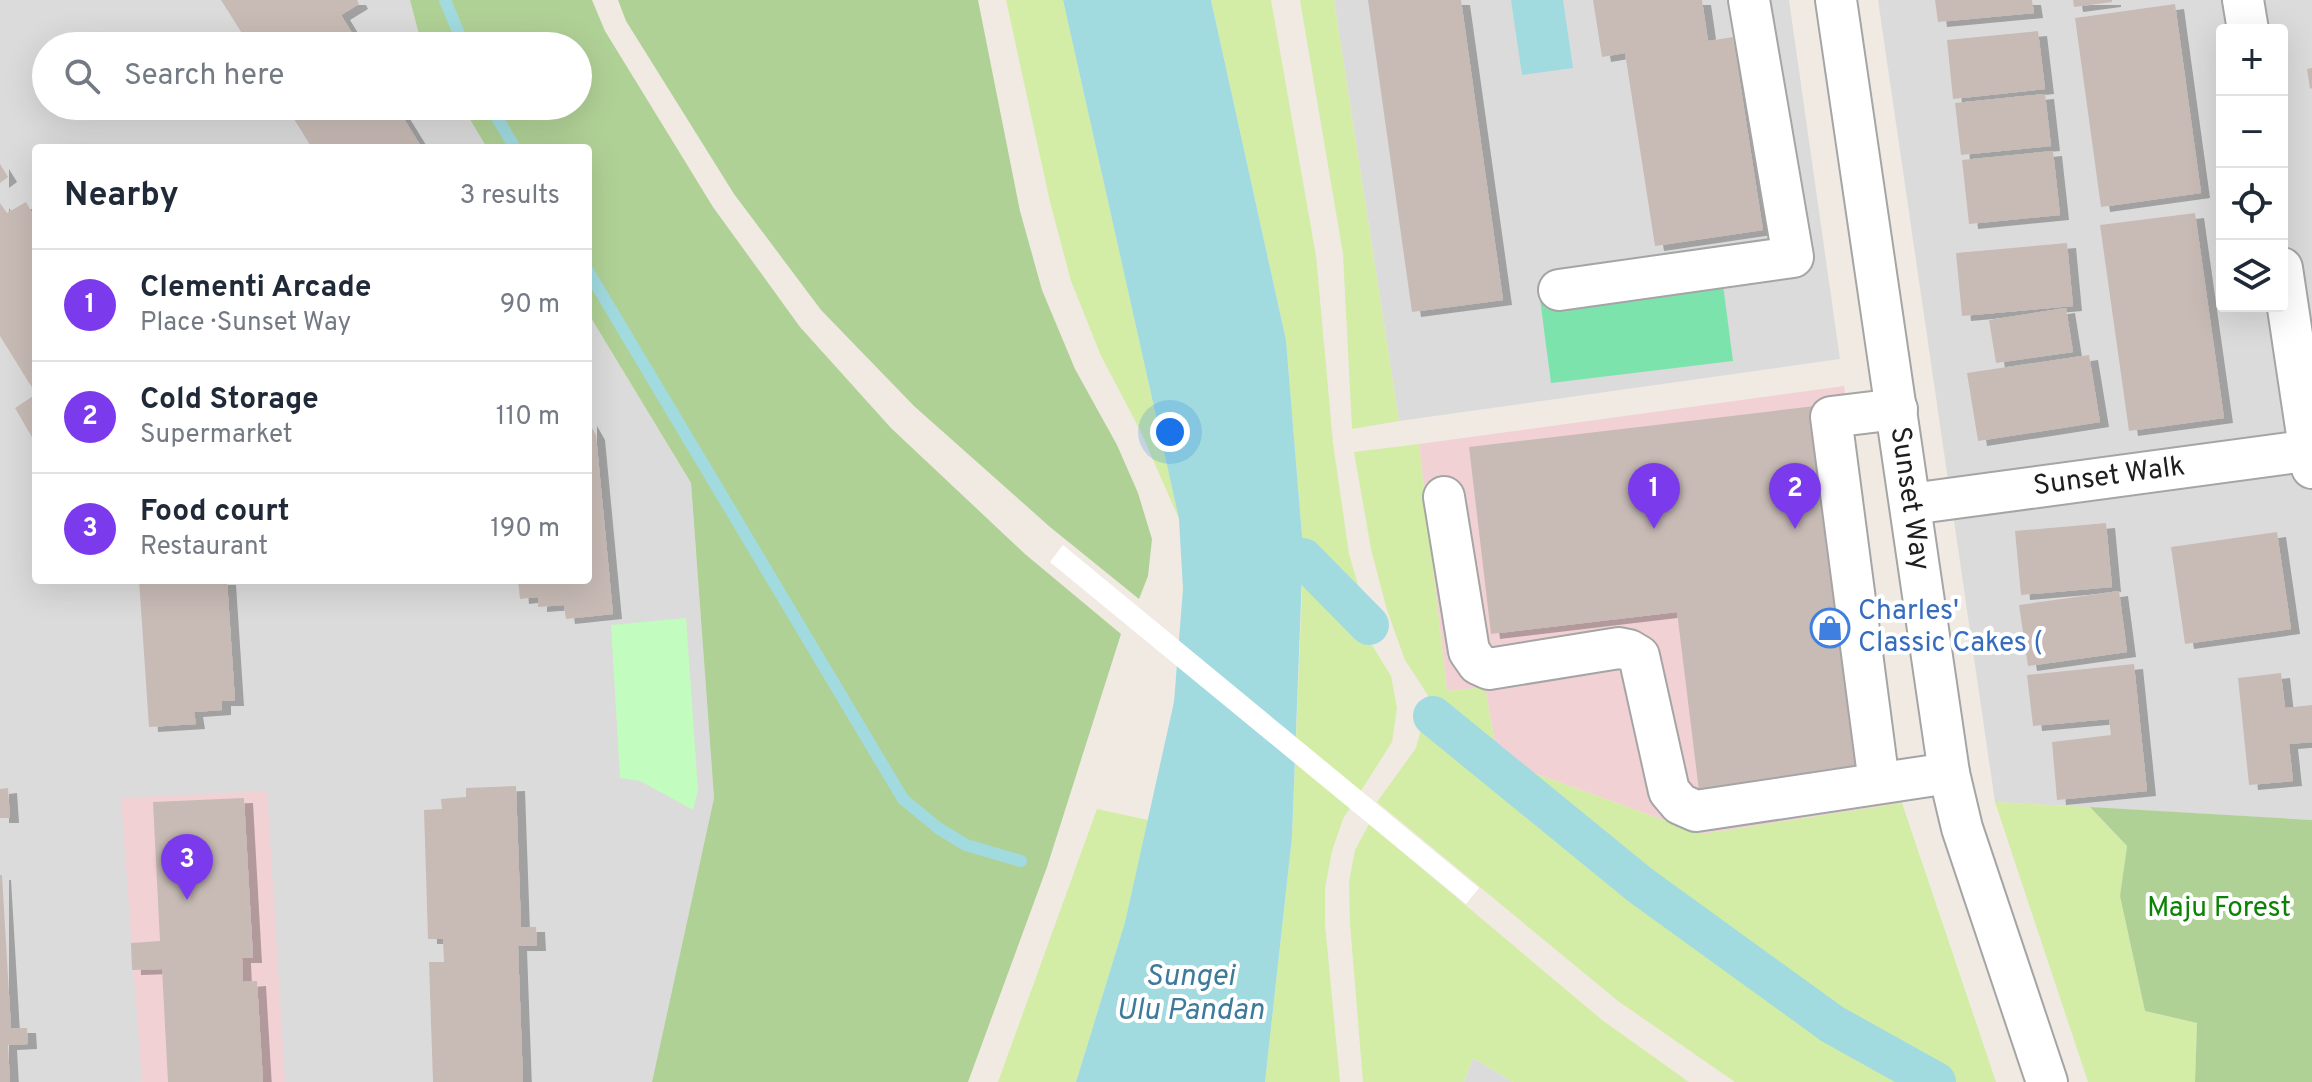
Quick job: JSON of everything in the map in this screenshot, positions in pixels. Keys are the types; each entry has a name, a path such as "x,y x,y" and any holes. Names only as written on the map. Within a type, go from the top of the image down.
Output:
{"street":[{"path":"1559,290 1793,257 1749,0"},
{"name":"Sunset Way","path":"1836,0 1949,773 1962,828 2047,1082"},
{"path":"2243,0 2247,24"},
{"path":"2288,307 2311,457"},
{"path":"1879,783 1831,417 1897,409"},
{"name":"Sunset Walk","path":"1911,504 2311,457"},
{"path":"1444,497 1469,651 1478,664 1489,669 1619,648 1639,656 1669,791 1680,804 1696,811 1949,773"}],"shaded area":[{"path":"0,0 410,0 418,32 32,32 32,120 470,120 485,144 32,144 32,584 592,584 592,320 691,483 714,798 652,1082 0,1082"},
{"path":"1334,0 1789,0 1840,359 1399,421"},
{"path":"1878,0 2312,0 2312,820 1995,802"},
{"path":"1844,386 1902,803 1702,834 1498,760 1485,687 1447,691 1419,444"},
{"path":"267,791 285,1082 142,1082 121,798"},
{"path":"1473,1058 1513,1082 1464,1082"}],"green space":[{"path":"410,0 592,0 605,31 713,207 800,327 891,428 1025,554 1121,634 1047,867 968,1082 652,1082 714,798 691,483 592,320 592,144 485,144 470,120 592,120 592,32 418,32"},
{"path":"618,0 978,0 1020,211 1042,290 1075,369 1117,445 1138,493 1152,539 1148,576 1139,599 1050,527 914,406 821,310 734,194 626,21"},
{"path":"1006,0 1063,0 1179,519 1140,430 1101,356 1071,281 1050,202"},
{"path":"1211,0 1271,0 1316,256 1333,443 1349,554 1366,612 1303,548 1286,340"},
{"path":"1300,0 1334,0 1399,421 1352,429 1343,254"},
{"path":"1722,277 1733,361 1551,383 1540,299"},
{"path":"1419,444 1447,691 1485,687 1498,760 1702,834 1902,803 1996,1082 1950,1082 1833,1017 1644,880 1438,711 1405,660 1387,610 1371,549 1354,452"},
{"path":"1303,566 1364,632 1391,676 1397,708 1392,742 1343,819 1332,851 1325,888 1325,924 1340,1082 1265,1082 1292,837"},
{"path":"686,618 698,790 693,810 640,781 620,778 611,625"},
{"path":"1423,722 1633,891 1830,1033 1920,1082 1735,1082 1618,1001 1377,802 1416,748"},
{"path":"1995,802 2090,807 2127,846 2120,896 2145,1011 2197,1023 2195,1082 2088,1082"},
{"name":"Maju Forest","path":"2090,807 2312,820 2312,1082 2195,1082 2197,1023 2145,1011 2120,896 2127,846"},
{"path":"1097,809 1148,820 1125,922 1076,1082 998,1082"},
{"path":"1369,824 1602,1020 1689,1082 1513,1082 1473,1058 1464,1082 1363,1082 1349,882 1355,850"}],"water":[{"name":"Sungei Ulu Pandan","path":"1063,0 1211,0 1286,340 1303,548 1292,837 1265,1082 1076,1082 1125,922 1174,702 1183,589 1179,519"},
{"path":"1511,0 1563,0 1573,68 1522,75"}],"pier":[{"path":"1063,545 1479,888 1466,904 1050,562"}],"building":[{"path":"221,0 357,0 359,4 341,15 351,32 241,32"},
{"path":"1368,0 1461,0 1503,300 1412,312"},
{"path":"1593,0 1702,0 1708,41 1733,37 1763,230 1655,246 1625,53 1602,57"},
{"path":"1935,0 2032,0 2034,13 1938,22"},
{"path":"2073,0 2112,0 2112,2 2074,7"},
{"path":"2175,4 2201,193 2101,207 2075,18"},
{"path":"2038,31 2045,89 1953,99 1947,40"},
{"path":"2312,68 2312,88 2310,89 2307,69"},
{"path":"2045,94 2051,146 1961,155 1955,103"},
{"path":"295,120 405,120 420,144 310,144"},
{"path":"2053,151 2060,215 1969,224 1962,160"},
{"path":"0,164 8,177 0,183"},
{"path":"26,202 32,213 32,388 0,336 0,203 7,213"},
{"path":"2195,213 2224,418 2129,431 2100,225"},
{"path":"2067,243 2073,306 1962,316 1956,253"},
{"path":"2066,308 2073,352 1996,363 1989,320"},
{"path":"2089,355 2100,422 1978,441 1967,373"},
{"path":"32,397 32,437 15,408"},
{"path":"1815,406 1860,773 1699,791 1677,612 1491,634 1469,447"},
{"path":"592,428 596,435 613,614 566,619 564,605 538,607 538,597 520,599 518,584 592,584"},
{"path":"2106,523 2112,587 2021,595 2015,531"},
{"path":"2277,532 2291,629 2185,644 2171,547"},
{"path":"139,584 227,584 235,701 222,701 222,710 194,712 196,724 149,727"},
{"path":"2119,591 2127,652 2028,666 2019,605"},
{"path":"2134,664 2147,791 2057,800 2052,742 2111,735 2109,719 2033,726 2027,675"},
{"path":"2281,673 2285,708 2312,705 2312,742 2289,744 2293,781 2249,785 2238,678"},
{"path":"516,786 521,927 536,927 537,946 518,946 523,1082 433,1082 429,962 444,962 443,939 428,939 424,810 442,809 441,799 466,797 466,788"},
{"path":"8,788 10,818 0,818 0,789"},
{"path":"244,798 253,958 242,958 243,982 257,981 263,1082 168,1082 162,969 132,970 131,943 160,941 153,802"},
{"path":"0,875 11,1028 27,1028 28,1044 8,1045 10,1082 0,1082"}],"waterway":[{"path":"445,0 458,32"},
{"path":"498,120 513,144"},
{"path":"592,278 903,799 938,828 966,845 1021,861"},
{"path":"1303,558 1369,625"},
{"path":"1433,716 1640,885 1832,1024 1936,1082"}],"place":[{"name":"Clementi Arcade","path":"1654,529"},
{"name":"Cold Storage","path":"1795,529"},
{"name":"Charles' Classic Cakes (","path":"1830,628"},
{"name":"Food court","path":"187,900"}]}
